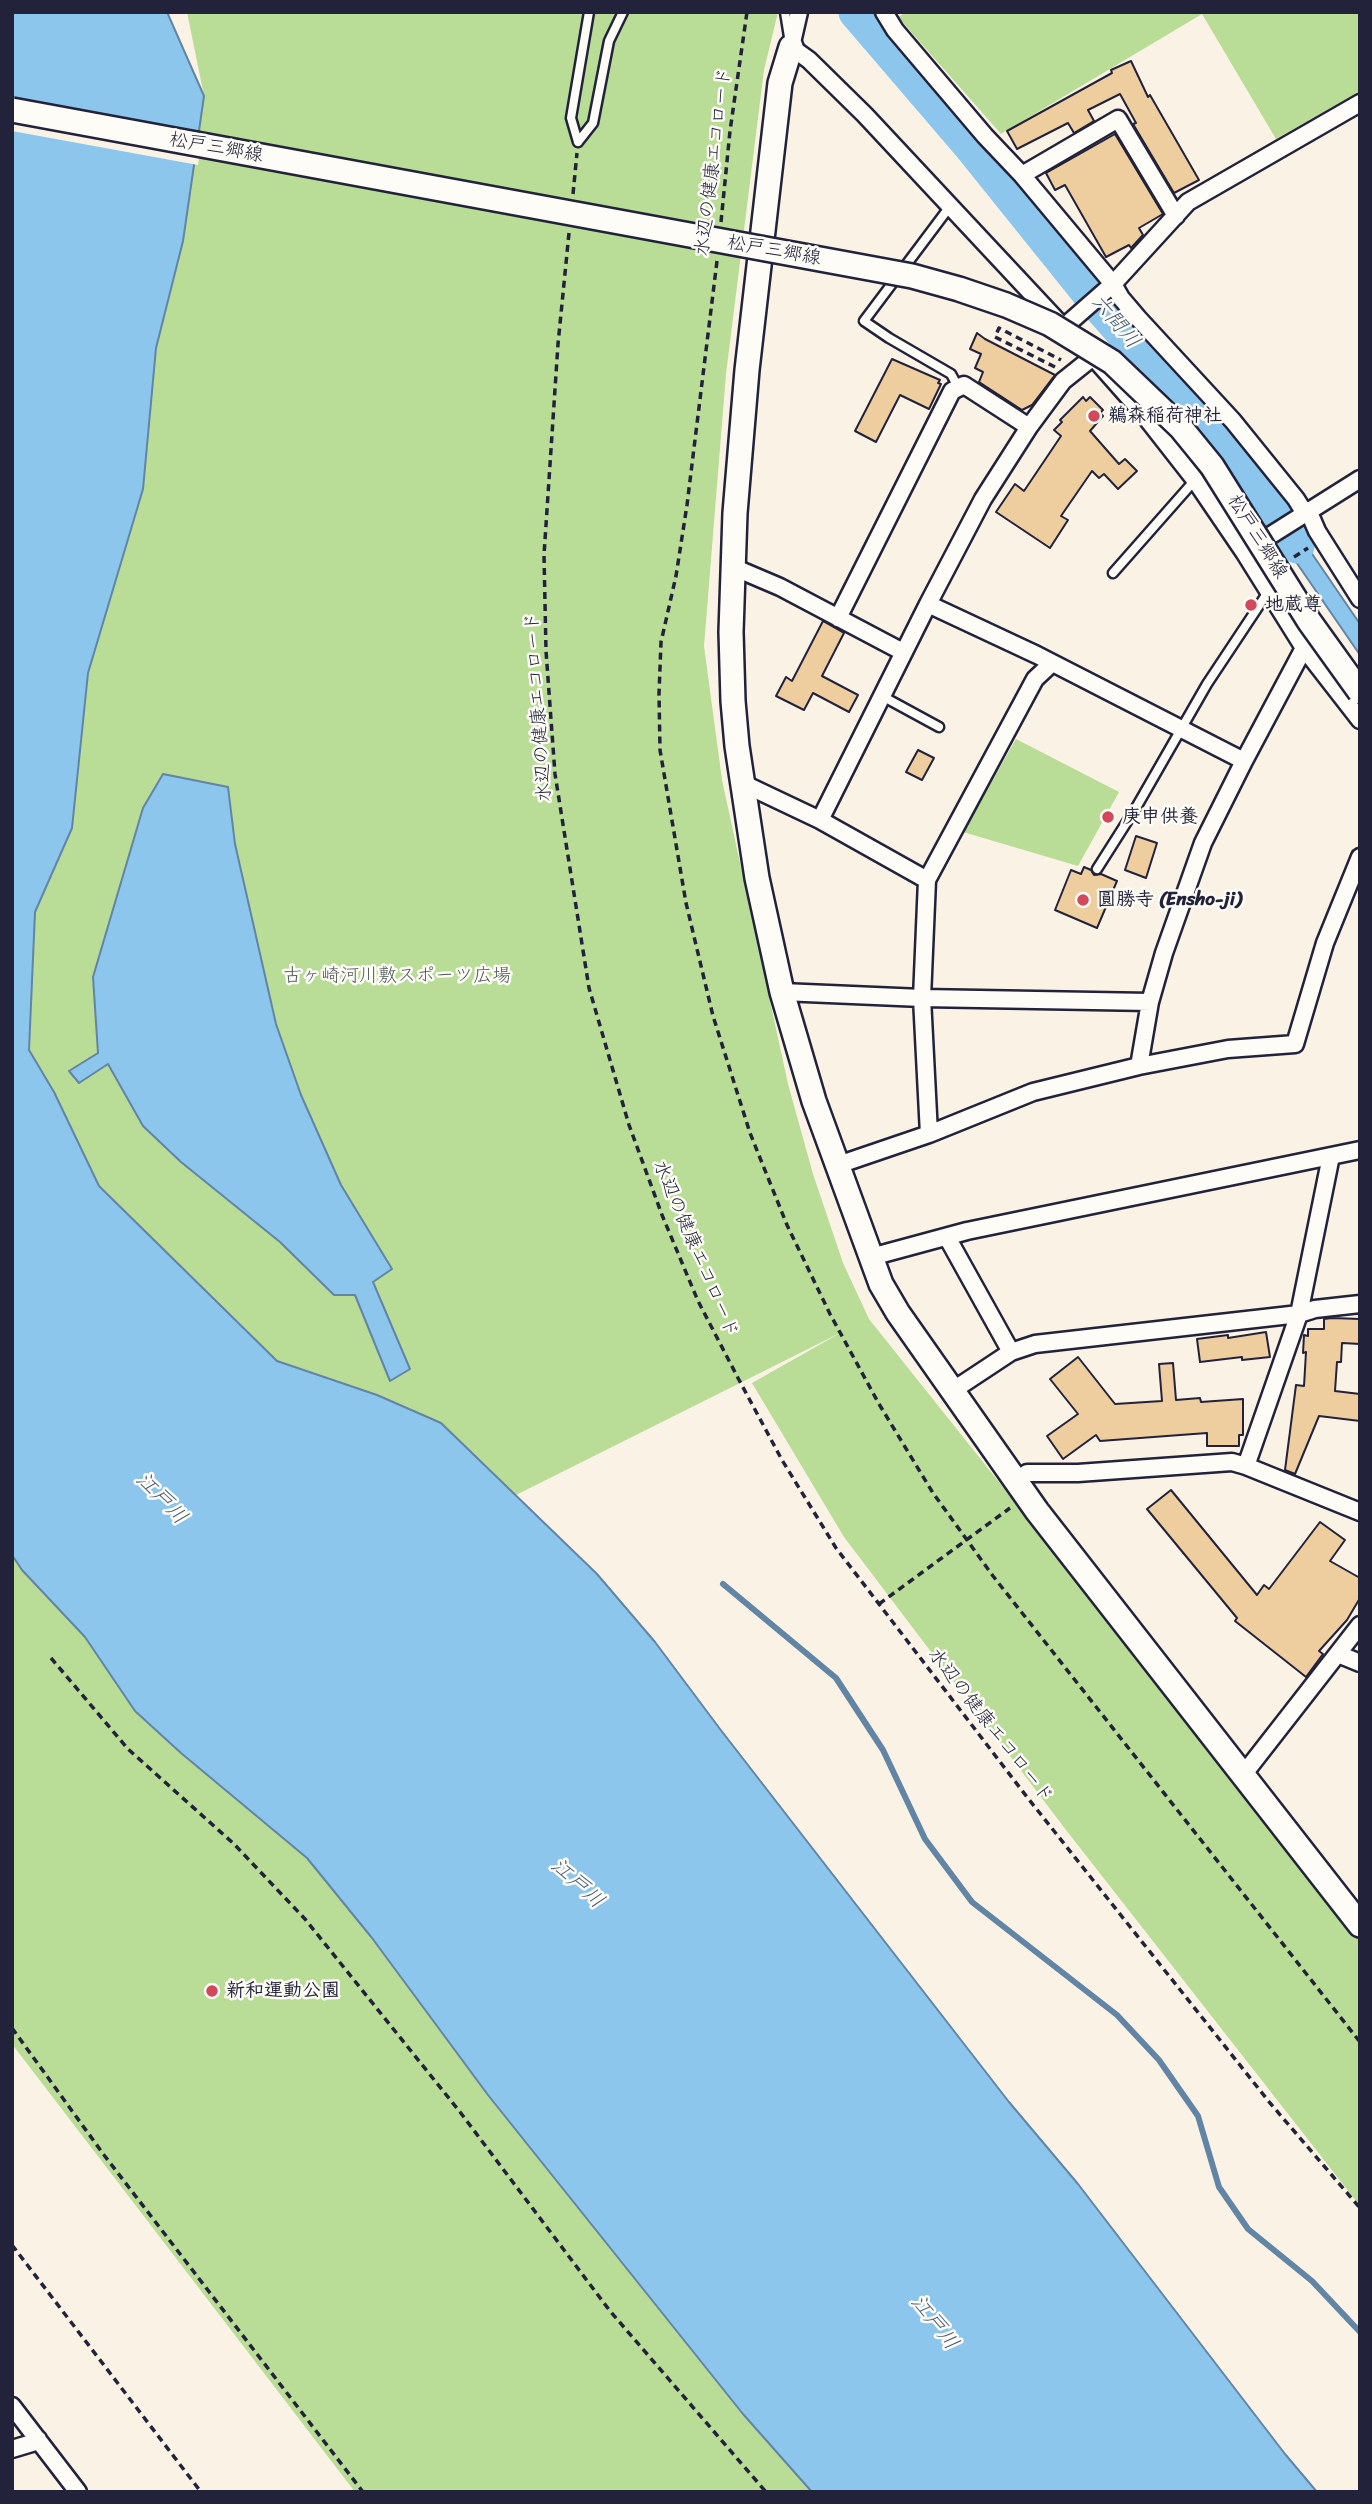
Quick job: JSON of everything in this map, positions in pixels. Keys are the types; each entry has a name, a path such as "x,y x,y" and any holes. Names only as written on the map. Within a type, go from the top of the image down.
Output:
{"street":[{"path":"799,12 780,83 747,370 739,453 731,632 733,701 742,783 757,878 782,992 814,1101 881,1284 898,1313 1016,1482 1360,1925"},
{"path":"884,12 895,30 1022,175 1111,287 1233,421 1306,511 1360,599"},
{"path":"791,47 865,115 1069,323 1195,480 1304,648 1360,720"},
{"path":"1069,323 1111,287 1188,202 1360,103"},
{"name":"松戸三郷線","path":"12,110 912,276 1006,305 1050,324 1112,362 1181,428 1212,466 1322,641 1360,692"},
{"path":"1022,175 1118,119 1176,216"},
{"path":"820,820 983,499 1029,427 1063,381 1093,356"},
{"path":"838,618 952,391 964,384 1029,427"},
{"path":"1244,552 1306,511 1358,485"},
{"path":"733,567 780,587 903,652"},
{"path":"928,604 1244,761"},
{"path":"1139,1066 1150,1002 1164,953 1203,843 1304,648"},
{"path":"1315,662 1360,678"},
{"path":"929,1134 922,998 927,880 1035,679 1051,664"},
{"path":"742,783 820,820 927,880"},
{"path":"838,1165 929,1134 1033,1092 1139,1066 1228,1049 1295,1044 1325,943 1360,857"},
{"path":"782,992 922,998 1150,1002"},
{"path":"871,1257 947,1237 1186,1184 1360,1150"},
{"path":"1246,1466 1299,1314 1331,1156"},
{"path":"947,1237 1011,1352"},
{"path":"952,1391 1011,1352 1035,1344 1299,1314 1315,1309 1360,1304"},
{"path":"1016,1482 1027,1473 1078,1473 1232,1462 1360,1512"},
{"path":"1243,1775 1360,1625"},
{"path":"1338,1654 1360,1663"},
{"path":"12,2406 78,2492"},
{"path":"12,2449 32,2444 38,2439"}],"lane":[{"path":"578,142 571,118 589,12"},
{"path":"578,142 593,123 609,41 623,12"},
{"path":"785,12 791,47"},
{"path":"951,205 864,321 951,374 958,387"},
{"path":"1113,573 1195,480"},
{"path":"1097,869 1137,806 1207,684 1268,592"},
{"path":"881,696 939,727"}],"path":[{"name":"水辺の健康エコロード","path":"720,223 747,12"},
{"path":"572,196 578,142"},
{"name":"水辺の健康エコロード","path":"570,223 558,344 544,555 555,774 589,988 629,1125 662,1215 698,1301 782,1460 836,1548 1027,1797 1270,2103 1360,2208"},
{"name":"水辺の健康エコロード","path":"718,249 687,505 676,576 661,642 660,750 686,903 717,1029 750,1133 788,1225 830,1314 879,1404 933,1493 1017,1607 1360,2042"},
{"path":"1059,369 995,337 999,328 1063,361"},
{"path":"1287,561 1316,544"},
{"path":"879,1604 1014,1506"},
{"path":"51,1658 128,1749 234,1844 305,1919 460,2112 610,2311 766,2492"},
{"path":"12,2028 104,2155 363,2492"},
{"path":"12,2245 201,2492"}],"green space":[{"name":"古ヶ崎河川敷スポーツ広場","path":"187,12 778,12 764,70 726,374 704,646 722,780 788,1084 813,1174 843,1263 869,1319 1360,1935 1360,2206 1066,1830 844,1537 752,1383 842,1332 514,1496 440,1423 377,1395 277,1361 99,1186 54,1092 29,1050 35,912 72,828 88,673 143,489 156,348 183,241 204,96"},
{"path":"907,12 1360,12 1360,91 1276,139 1202,14 1001,134 898,17"},
{"path":"1016,739 1119,792 1078,866 963,832"},
{"name":"新和運動公園","path":"12,1555 22,1570 85,1637 135,1711 307,1858 372,1938 488,2095 743,2414 812,2492 355,2492 12,2044"}],"water":[{"name":"江戸川","path":"12,12 167,12 204,96 183,241 156,348 143,489 88,673 72,828 35,912 29,1050 54,1092 99,1186 277,1361 377,1395 441,1423 597,1574 655,1642 1009,2102 1078,2184 1317,2492 812,2492 743,2414 488,2095 372,1938 307,1858 135,1711 85,1637 22,1570 12,1555"},
{"path":"1276,501 1360,624 1360,655 1261,511"},
{"path":"163,774 228,787 235,844 276,1024 301,1095 341,1185 392,1269 373,1282 410,1369 390,1381 355,1295 334,1295 280,1242 181,1162 143,1126 108,1064 79,1083 69,1071 98,1053 93,977 143,808"}],"pier":[{"path":"12,101 202,136 198,165 12,131"}],"building":[{"path":"1131,61 1148,97 1150,95 1199,180 1174,193 1133,124 1136,123 1120,94 1088,110 1094,121 1074,133 1068,123 1017,149 1007,131"},
{"path":"1115,134 1163,214 1139,228 1143,235 1131,248 1129,245 1106,257 1065,185 1055,190 1046,173"},
{"path":"977,333 1055,375 1032,405 1022,410 979,382 983,372 975,368 981,354 970,349"},
{"path":"892,359 940,380 938,383 941,384 929,409 900,395 876,442 855,431"},
{"path":"1083,397 1086,401 1090,397 1103,410 1100,413 1103,416 1090,431 1119,464 1125,459 1137,471 1118,489 1104,474 1099,478 1092,471 1061,516 1068,520 1050,548 996,512 1015,484 1024,491 1061,436 1054,430 1062,422 1060,420"},
{"path":"823,621 844,633 822,676 858,695 849,712 813,693 804,710 776,696 786,677 792,681"},
{"path":"918,750 934,758 922,780 906,772"},
{"path":"1136,836 1157,843 1146,878 1125,870"},
{"path":"1084,867 1094,875 1101,874 1117,881 1097,928 1055,910 1071,870 1081,874"},
{"path":"1324,1319 1360,1319 1360,1344 1342,1343 1341,1362 1337,1362 1335,1391 1360,1394 1360,1421 1319,1416 1295,1474 1285,1470 1296,1385 1304,1386 1304,1335 1308,1336 1308,1329 1324,1329"},
{"path":"1266,1332 1270,1357 1200,1362 1197,1339 1228,1335 1228,1338"},
{"path":"1078,1357 1115,1404 1162,1401 1159,1364 1173,1363 1176,1400 1200,1398 1201,1402 1243,1399 1243,1435 1239,1435 1239,1446 1207,1446 1207,1433 1100,1441 1096,1435 1063,1459 1047,1436 1078,1414 1050,1379"},
{"path":"1171,1490 1257,1595 1264,1585 1269,1589 1320,1522 1345,1540 1330,1561 1360,1578 1360,1598 1347,1620 1319,1651 1323,1654 1306,1677 1235,1621 1237,1618 1147,1509"}],"waterway":[{"name":"六間川","path":"856,12 970,145 1101,308 1209,430 1282,521 1297,546"},
{"path":"723,1584 836,1678 883,1750 925,1839 972,1902 1117,2015 1159,2060 1198,2116 1219,2187 1248,2229 1312,2281 1360,2332"}],"place":[{"name":"鵜森稲荷神社","path":"1094,416"},
{"name":"地蔵尊","path":"1251,605"},
{"name":"庚申供養","path":"1108,817"},
{"name":"圓勝寺 (Ensho-ji)","path":"1083,900"},
{"name":"新和運動公園","path":"212,1991"}]}
